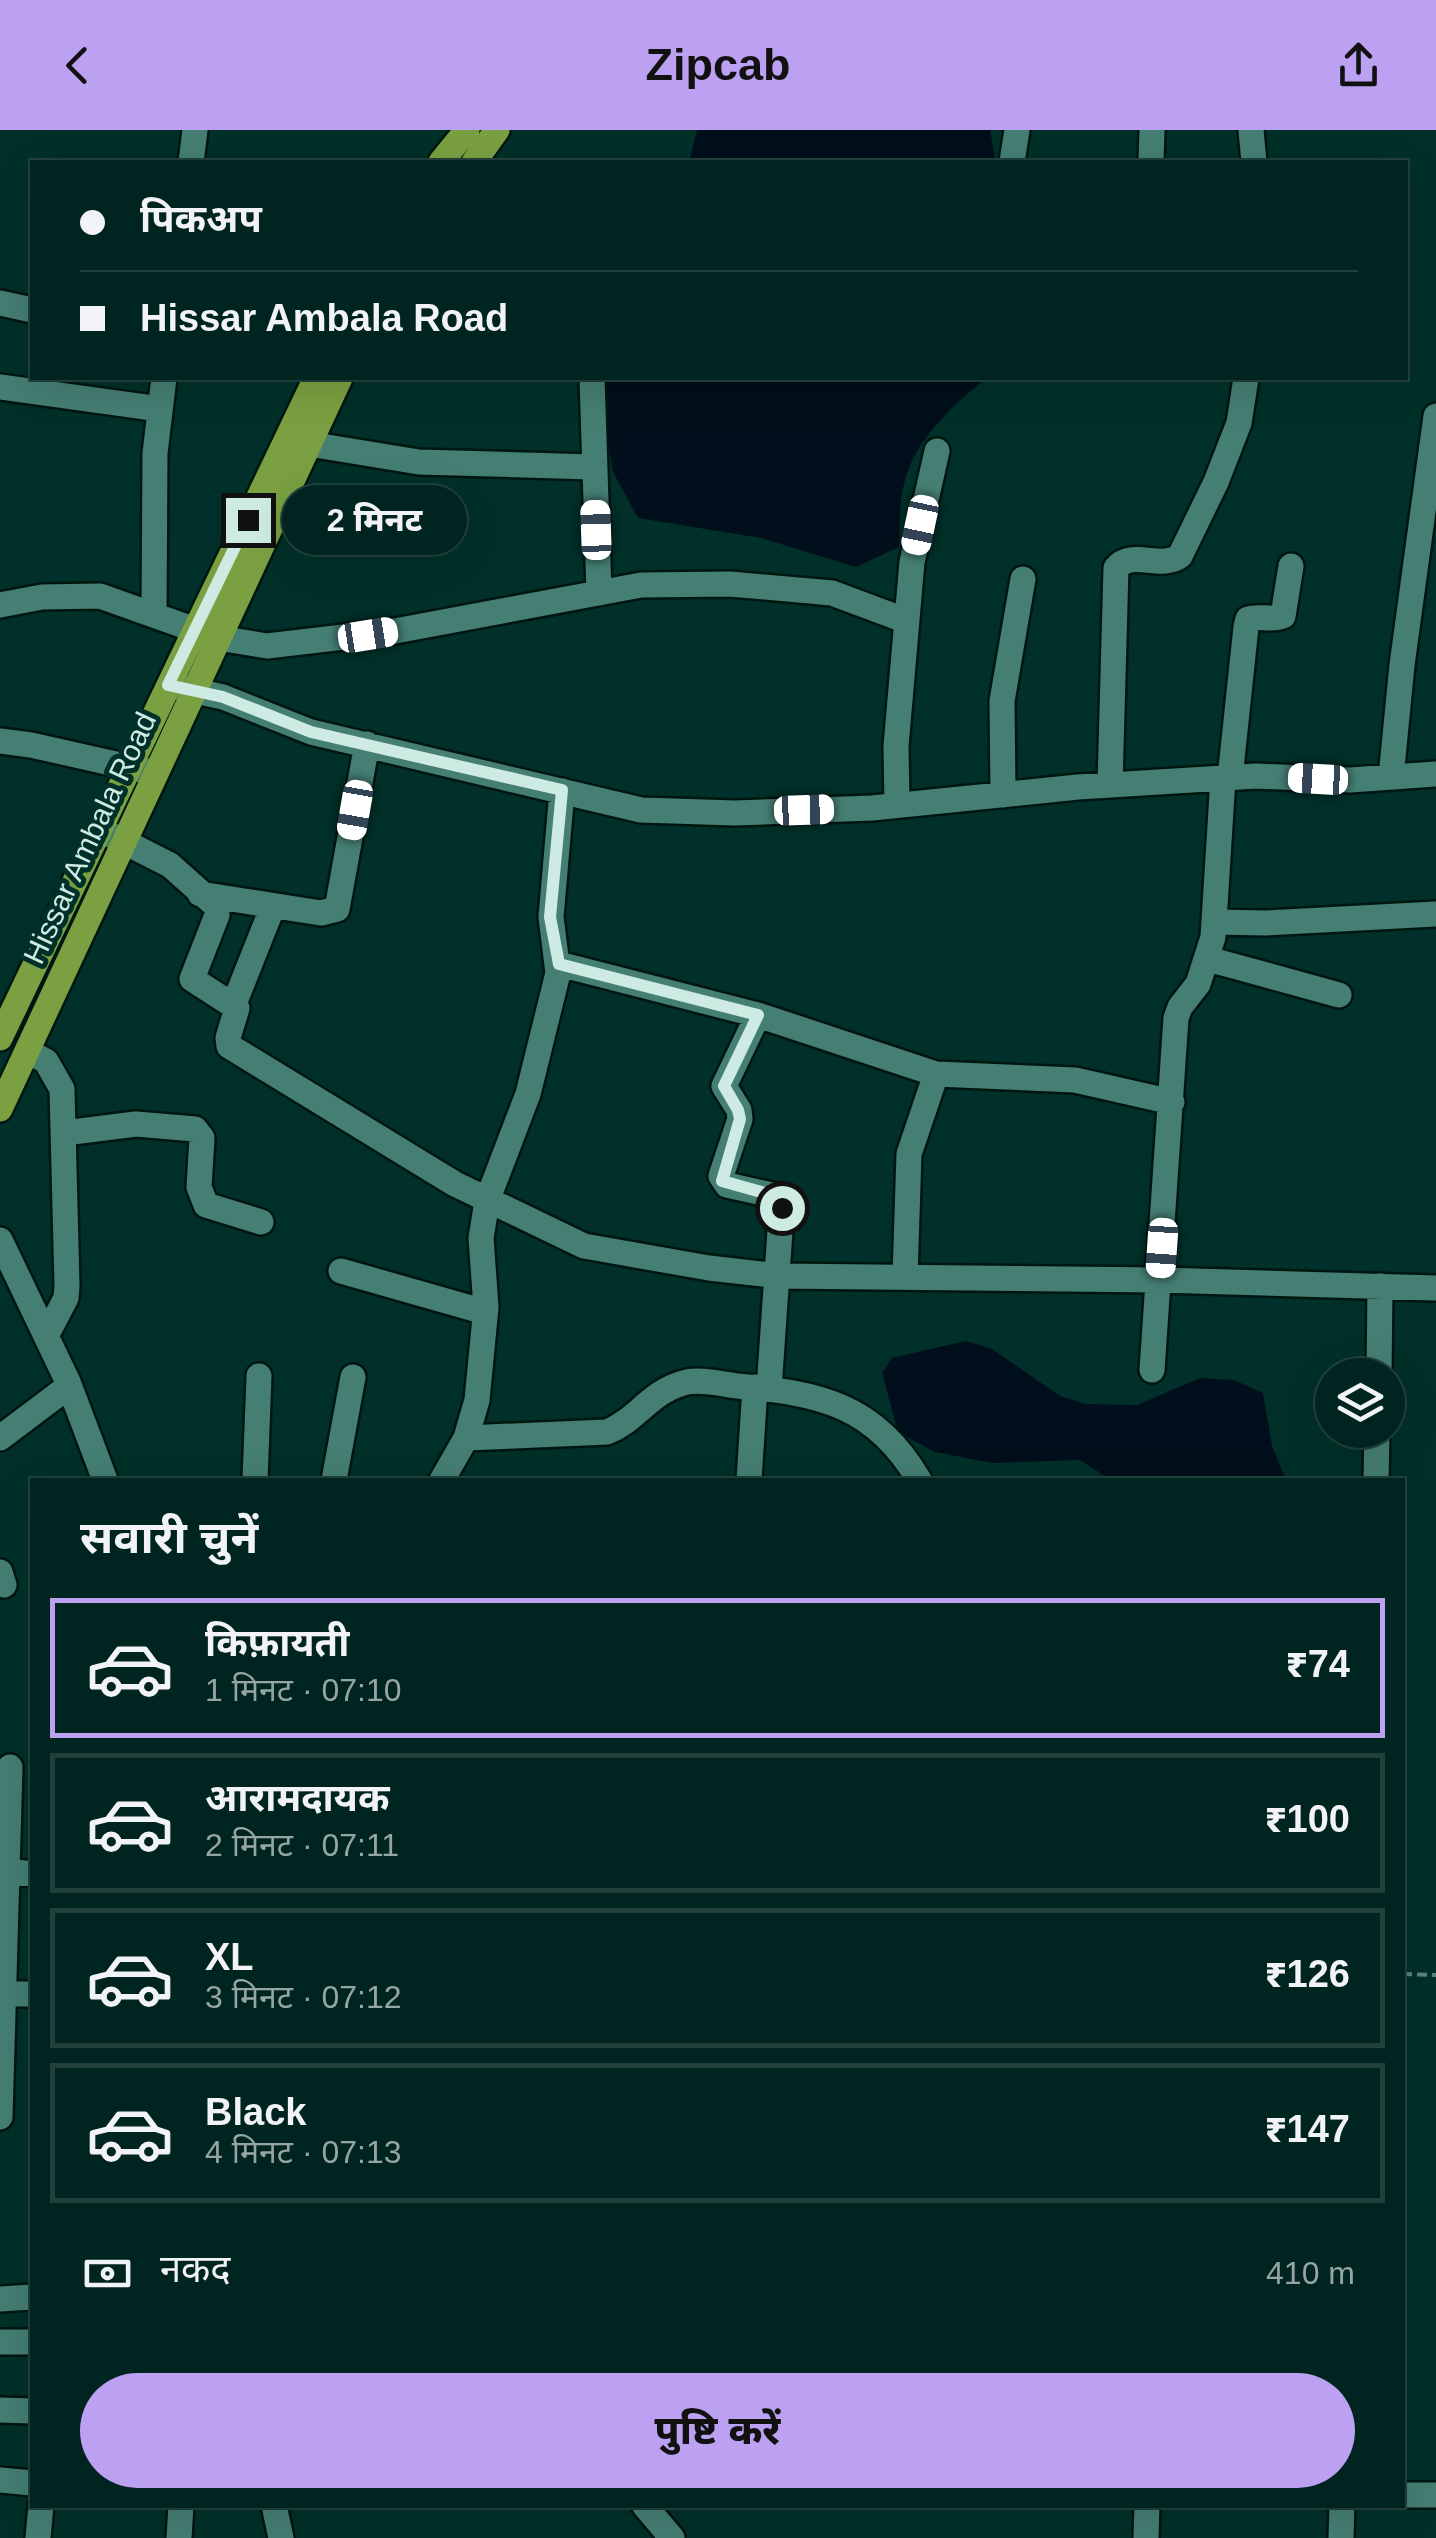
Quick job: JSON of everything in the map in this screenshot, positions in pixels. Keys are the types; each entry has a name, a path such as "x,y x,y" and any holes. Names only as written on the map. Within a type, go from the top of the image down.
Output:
{"main road":[{"path":"443,160 467,130"},
{"path":"475,160 497,130"},
{"name":"Hissar Ambala Road","path":"0,1038 168,685 207,633 309,444 329,380"},
{"name":"Hissar Ambala Road","path":"0,1108 194,690 207,633 329,380"}],"street":[{"path":"191,160 194,130"},
{"path":"1012,160 1018,130"},
{"path":"1151,160 1152,130"},
{"path":"1250,130 1254,160"},
{"path":"0,303 30,310"},
{"path":"154,614 155,454 164,380"},
{"path":"592,380 598,593"},
{"path":"1110,785 1116,568 1128,559 1169,562 1180,556 1239,423 1246,380"},
{"path":"0,387 160,409"},
{"path":"1391,777 1436,416"},
{"path":"309,444 419,462 594,467"},
{"path":"897,806 896,746 912,562 937,450"},
{"path":"1152,1370 1176,1018 1198,984 1208,959 1248,619 1283,616 1291,566"},
{"path":"1003,795 1002,701 1022,579"},
{"path":"0,605 42,597 100,596 207,633 267,646 313,643 640,585 778,586 832,593 907,621"},
{"path":"168,685 223,697 311,732 640,810 735,813 897,806 1227,778 1350,780 1436,774"},
{"path":"0,742 31,745 156,773"},
{"path":"200,894 321,914 337,909 367,744"},
{"path":"443,1478 466,1438 477,1400 485,1312 481,1238 486,1201 528,1094 559,964 550,917 562,790"},
{"path":"99,829 170,865 218,910 192,979 234,1004"},
{"path":"273,906 234,1004 229,1046 486,1201 584,1246 779,1276 1436,1288"},
{"path":"1214,922 1436,914"},
{"path":"1208,959 1340,995"},
{"path":"559,964 758,1015 936,1074 1075,1080 1172,1102"},
{"path":"750,1478 779,1276 782,1202 776,1196 727,1185 721,1176 740,1119 724,1086 758,1015"},
{"path":"27,1051 46,1061 62,1089 67,1286 66,1298 46,1336"},
{"path":"905,1276 909,1154 936,1074"},
{"path":"64,1133 136,1124 195,1130 202,1138 199,1187 206,1206 261,1222"},
{"path":"0,1240 69,1386 105,1478"},
{"path":"342,1271 485,1312"},
{"path":"1378,1358 1380,1286"},
{"path":"256,1478 259,1376"},
{"path":"334,1478 354,1378"},
{"path":"466,1438 607,1432 620,1426 658,1392 689,1381 762,1388 842,1404 899,1448 917,1478"},
{"path":"0,1438 69,1386"},
{"path":"1376,1478 1377,1448"},
{"path":"0,2117 2,1994 20,1873 14,1768"},
{"path":"2,1994 30,1994"},
{"path":"0,2298 30,2298"},
{"path":"0,2342 30,2342"},
{"path":"0,2410 30,2411"},
{"path":"0,2480 30,2483"},
{"path":"1405,2495 1436,2496"},
{"path":"38,2538 42,2508"},
{"path":"179,2538 181,2508"},
{"path":"275,2508 281,2538"},
{"path":"647,2508 672,2538"},
{"path":"1146,2538 1148,2508"},
{"path":"1342,2508 1342,2538"}],"path":[{"path":"1405,1974 1436,1975"}],"water":[{"path":"697,130 990,130 996,160 690,160"},
{"path":"604,380 985,380 948,412 916,453 902,492 899,547 856,567 761,538 638,518 613,472 603,409"},
{"path":"966,1341 992,1349 1060,1396 1085,1404 1137,1405 1200,1378 1234,1380 1263,1393 1272,1446 1285,1478 1108,1478 1080,1460 993,1463 935,1452 898,1432 882,1373 892,1358"}],"route":[{"path":"248,520 168,685 223,697 311,732 562,790 550,917 559,964 758,1015 724,1086 740,1119 721,1176 727,1185 776,1196 782,1208"}]}
